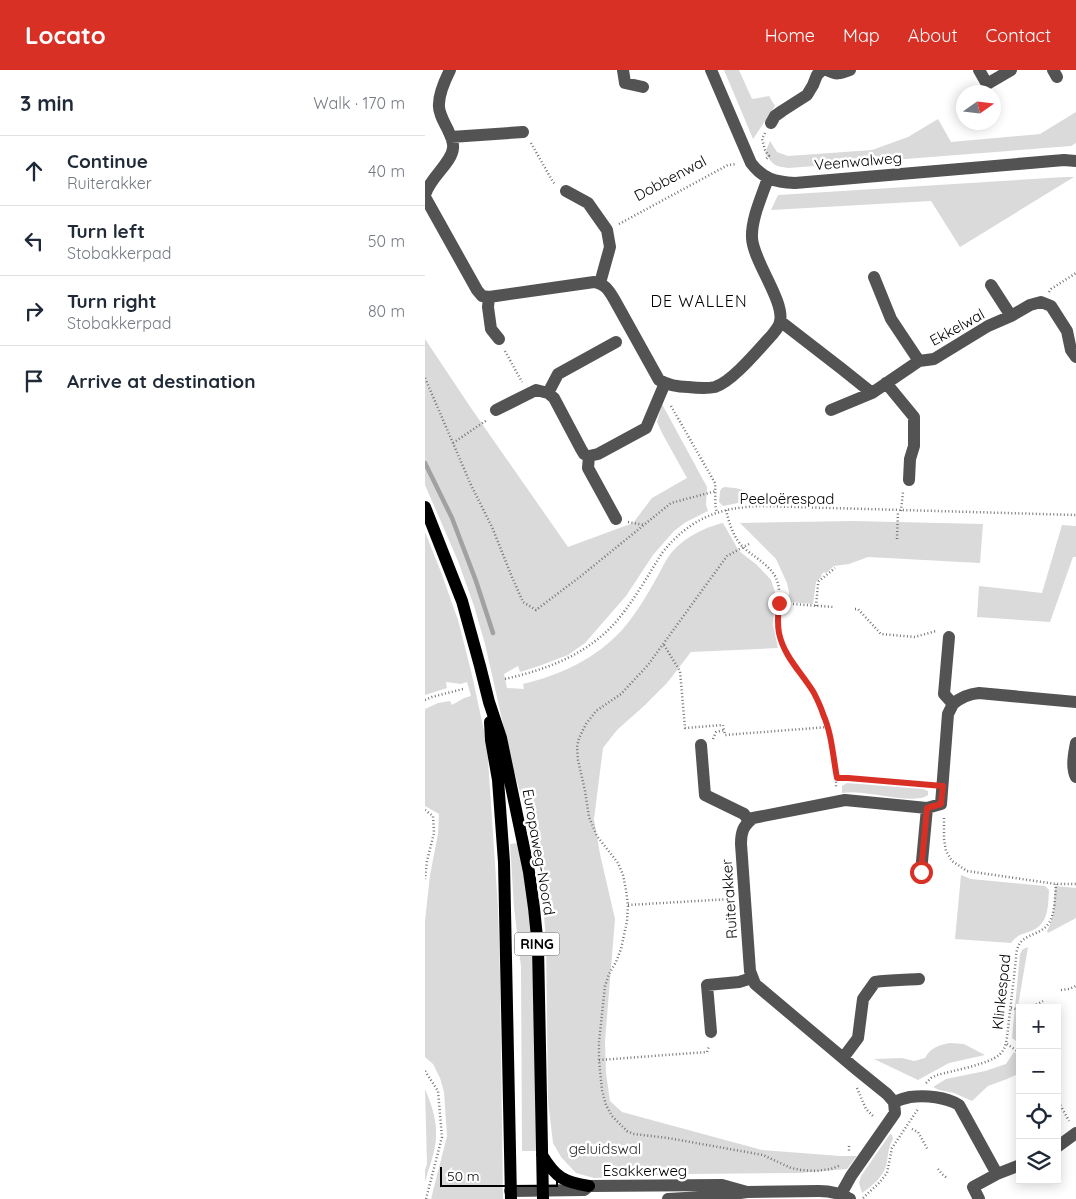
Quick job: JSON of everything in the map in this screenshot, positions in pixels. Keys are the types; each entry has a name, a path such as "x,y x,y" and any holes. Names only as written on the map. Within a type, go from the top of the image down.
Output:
{"main road":[{"name":"Europaweg-Noord","path":"425,507 462,601 479,659 489,702 501,738 526,854 538,947 543,1195"},
{"name":"Europaweg-Noord","path":"489,702 491,740 498,780 505,862 510,1195"},
{"path":"542,1155 557,1175 570,1183 589,1186"}],"street":[{"path":"450,70 438,104 441,116 451,137 453,149 448,161 427,188 425,196 477,290 482,296 489,298 594,282 600,283 606,287 615,299 654,374 659,380 662,389 646,428 598,454 589,456 581,449 554,398 548,393 536,390 496,410"},
{"path":"623,70 625,83 643,87"},
{"path":"662,389 678,387 705,389 724,383 772,335 780,321 777,303 752,240 755,216 768,178 757,171 751,163 711,70"},
{"path":"771,124 775,116 781,111 807,95 817,75 822,70"},
{"path":"827,70 831,73 840,74 850,70"},
{"path":"979,70 987,84 1011,70"},
{"path":"451,137 523,132"},
{"name":"Veenwalweg","path":"768,178 781,182 795,183 1064,160 1076,161"},
{"path":"566,191 588,203 607,230 610,247 600,283"},
{"path":"831,410 872,393 919,362 891,318 874,277"},
{"name":"Ekkelwal","path":"991,285 1011,316"},
{"path":"489,298 488,307 491,329 499,339"},
{"path":"1041,302 1051,306 1067,331 1071,350 1076,357"},
{"name":"Ekkelwal","path":"919,362 934,359 989,326 1029,305 1041,302"},
{"path":"780,321 872,393"},
{"path":"548,393 558,374 616,342"},
{"path":"886,383 914,417 914,446 910,459 909,480"},
{"path":"589,456 588,468 615,519"},
{"path":"949,637 944,694 953,704"},
{"path":"701,746 705,795 744,814 749,821 757,817 845,800 927,808 941,804 948,714 950,708 957,700 966,695 979,693 1076,702"},
{"path":"1076,743 1073,769 1076,777"},
{"path":"921,872 927,808"},
{"name":"Ruiterakker","path":"749,821 741,832 752,978"},
{"path":"711,1032 707,985 739,982 752,978 760,989 879,1087 894,1102 895,1113 851,1176 846,1196"},
{"path":"843,1058 858,1038 863,999 875,982 919,979"},
{"path":"894,1102 909,1097 923,1097 945,1099 959,1105 997,1174"},
{"path":"1061,1143 1074,1129"},
{"path":"979,1199 973,1187 1016,1167"},
{"name":"Esakkerweg","path":"543,1195 584,1190 589,1186 722,1185 747,1192"},
{"name":"Esakkerweg","path":"668,1199 721,1196 747,1192 819,1191 846,1196"},
{"name":"Europaweg-Noord","path":"510,1195 543,1195"}],"path":[{"path":"751,163 764,161 769,156 762,139 771,124"},
{"path":"523,132 534,147 553,182 566,191"},
{"name":"Dobbenwal","path":"607,230 728,165 751,163"},
{"path":"1041,302 1051,289 1076,273"},
{"path":"499,339 528,393"},
{"path":"425,378 471,485 492,527 523,602 536,610 671,503 716,491"},
{"path":"662,389 715,483 715,506 717,513"},
{"path":"453,443 479,425"},
{"path":"897,539 903,493 909,480"},
{"name":"Peeloërespad","path":"505,679 559,663 573,656 600,637 626,609 669,544 688,527 703,518 726,510 737,507 762,506 1076,515"},
{"path":"726,510 733,532 742,547 762,562 775,576 779,587 779,633 787,653 814,693 824,716 831,741 837,778 943,786"},
{"path":"749,544 727,556 648,665 621,694 596,711 586,724 579,738 577,747 578,760 589,817 597,836 618,863 625,882 628,905 627,921 621,949 605,986 599,1060 602,1090 606,1105 612,1116 627,1131 634,1134 668,1138 763,1155 791,1168 801,1170 831,1170 849,1157 859,1165"},
{"path":"816,606 819,581 835,568"},
{"path":"779,603 833,607"},
{"path":"855,609 858,609 881,634 915,637 940,631 950,632 949,637"},
{"path":"664,645 680,671 685,728 723,726 725,735 828,728"},
{"path":"425,700 463,688"},
{"path":"941,804 945,812 944,839 946,851 952,861 961,868 980,874 1056,884 1076,884"},
{"path":"425,810 433,816 434,832 425,879"},
{"name":"Klinkespad","path":"923,1097 924,1088 927,1081 931,1078 991,1060 1000,1054 1007,1044 1017,959 1016,951 1021,941 1049,924 1056,884"},
{"path":"628,905 745,898"},
{"path":"1061,990 1076,986"},
{"path":"1037,1004 1043,1001"},
{"path":"1011,1008 1016,1009"},
{"path":"599,1060 707,1052 711,1032"},
{"path":"1007,1044 1016,1050"},
{"path":"856,1069 857,1089 866,1109 900,1136"},
{"path":"425,1071 438,1090 442,1137 426,1199"},
{"path":"1061,1106 1074,1129"},
{"path":"862,1199 887,1173 892,1148 909,1123"},
{"path":"912,1129 918,1132 927,1150"},
{"path":"938,1169 947,1178"}],"green space":[{"path":"724,70 739,70 752,99 769,96 775,106 753,139"},
{"path":"1076,112 1076,143 1071,146 789,168 775,165 765,153 770,141 777,152 788,156 872,150 908,137 938,119 951,142 1040,134"},
{"path":"1074,177 960,247 931,201 771,210 778,195"},
{"name":"geluidswal","path":"425,339 568,547 633,523 652,498 687,478 657,422 662,404 707,487 706,505 708,511 686,522 674,531 653,555 626,596 585,643 568,655 520,672 518,666 504,674 507,688 524,689 523,684 564,671 589,657 612,640 640,606 674,550 693,535 708,528 723,523 739,551 757,565 771,580 775,592 773,625 778,648 691,652 667,683 617,730 603,748 594,819 615,919 605,1041 606,1073 610,1101 622,1112 762,1150 857,1156 847,1169 799,1173 688,1174 594,1178 576,1173 561,1157 553,1143 548,1101 546,940 537,861 530,826 513,768 485,644 474,606 458,561 425,485"},
{"path":"725,487 747,492 756,502 743,502 723,506 719,502 720,491"},
{"path":"853,521 983,524 980,563 868,557 849,564 834,566 826,573 824,572 816,582 813,604 788,602 789,592 787,583 776,559 740,523"},
{"path":"1062,525 1076,526 1076,557 1073,557 1050,622 977,617 979,586 1042,593"},
{"path":"425,532 458,620 487,745 498,908 503,1199 431,1199 447,1136 444,1092 433,1064 425,1057 425,921 430,875 438,834 439,814 425,806 425,709 438,703 450,701 452,705 471,696 467,682 461,684 446,682 447,688 425,695"},
{"path":"847,783 923,789 928,791 928,795 922,798 906,799 857,792 842,793 842,786"},
{"path":"518,843 525,879 532,938 538,1151 522,1151 521,967 514,907 510,844"},
{"path":"961,875 971,879 1045,886 1049,890 1048,908 1044,919 1037,928 1018,936 1011,943 955,939"},
{"path":"1055,886 1076,888 1076,918 1048,933 1054,909"},
{"path":"1028,947 1018,1004 1016,1004 1016,1041 1012,1038 1020,954 1023,949"},
{"path":"950,1043 964,1044 985,1055 949,1063 918,1080 874,1059 902,1058 914,1061 925,1058 936,1047"},
{"path":"1014,1052 1016,1054 1016,1075 988,1086 972,1101 933,1087 946,1079 985,1071 1006,1064"},
{"path":"425,1089 436,1124 436,1142 425,1182 427,1164"},
{"path":"890,1134 893,1139 884,1170 876,1181 862,1193 859,1183 861,1176"}],"waterway":[{"path":"425,463 452,518 493,633"}],"district":[{"name":"DE WALLEN","path":"699,301"}],"route":[{"path":"779,603 779,633 787,653 814,693 824,716 831,741 837,778 943,786 941,804 933,808 927,808 921,872"}]}
